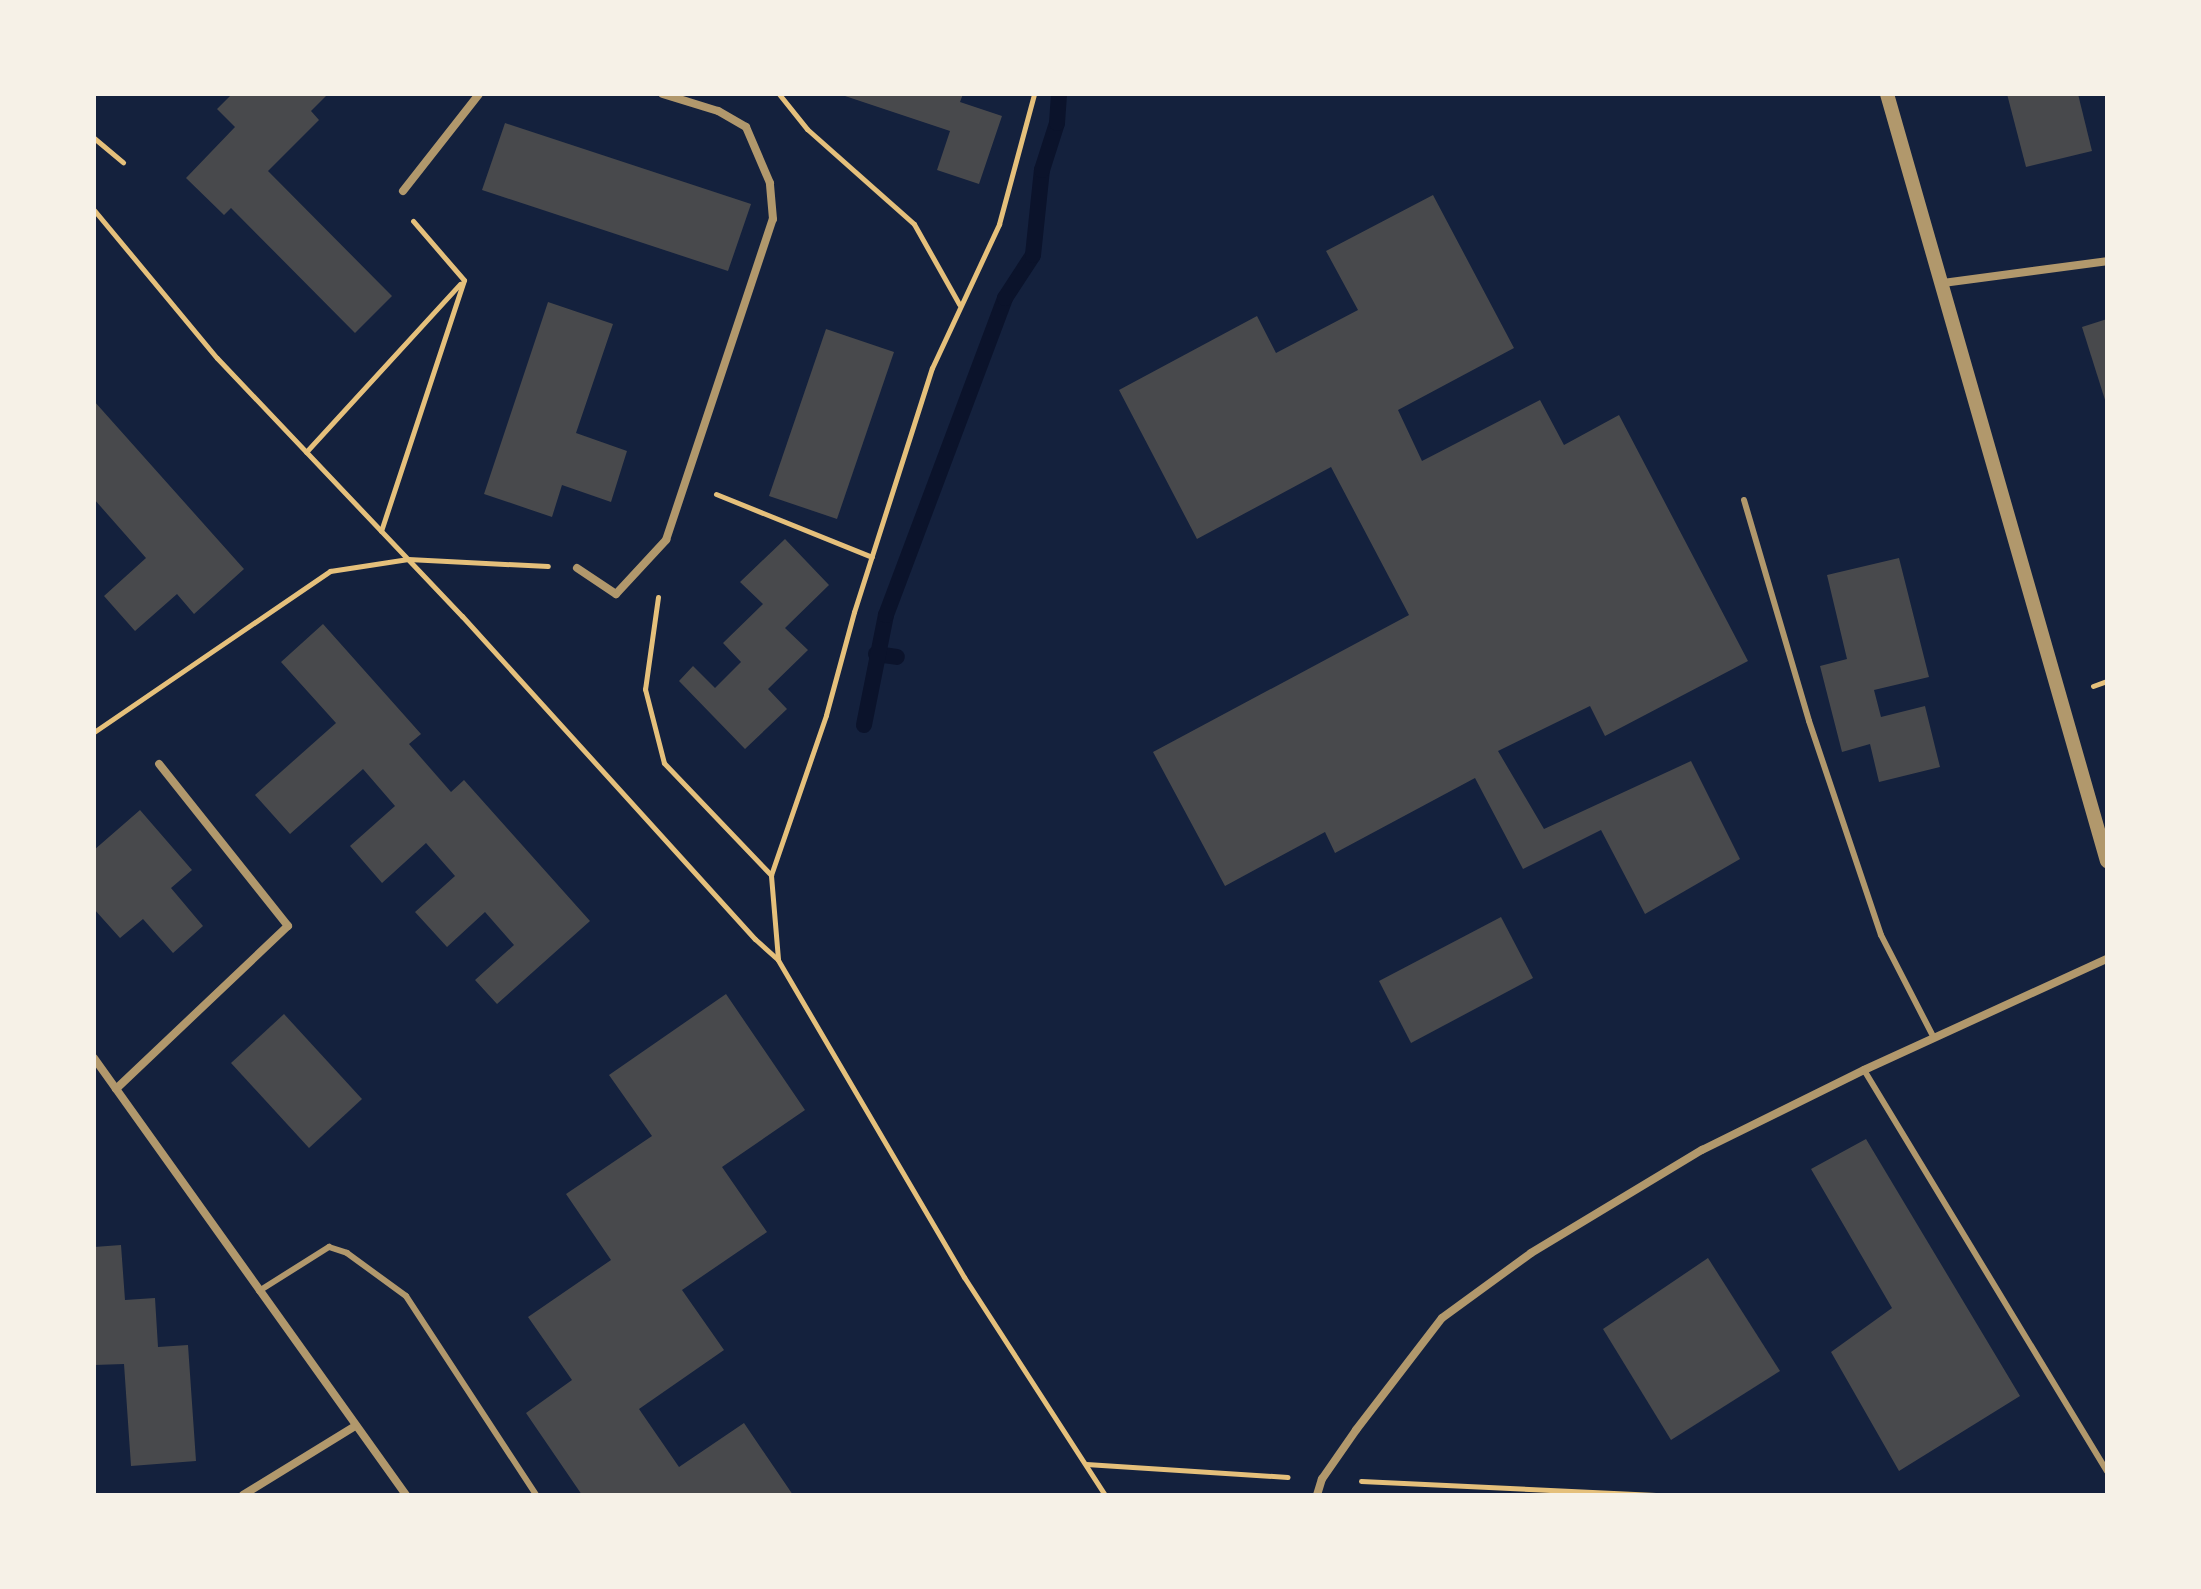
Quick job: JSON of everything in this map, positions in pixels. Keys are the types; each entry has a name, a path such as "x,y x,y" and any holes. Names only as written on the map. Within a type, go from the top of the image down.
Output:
{"street":[{"path":"403,191 479,94"},
{"path":"577,568 616,594 666,540 773,219 770,183 746,127 718,111 663,94"},
{"path":"1887,94 2107,861"},
{"path":"1943,283 2107,261"},
{"path":"116,1089 288,926 159,764"},
{"path":"1317,1495 1322,1479 1442,1318 1531,1253 1702,1150 1864,1070 2107,959"},
{"path":"94,1058 257,1292 406,1495"},
{"path":"243,1495 355,1426"}],"lane":[{"path":"1744,500 1809,721 1881,935 1934,1038"},
{"path":"1864,1070 2107,1470"},
{"path":"257,1292 329,1247 347,1253 406,1296 536,1495"}],"path":[{"path":"779,94 807,129 914,224 959,305"},
{"path":"778,960 771,875 826,715 932,368 999,224 1034,94"},
{"path":"94,138 123,162"},
{"path":"403,191 407,214 464,280"},
{"path":"94,210 217,358 408,559 755,939 778,960 964,1277 1105,1495"},
{"path":"306,452 464,280"},
{"path":"381,531 464,280"},
{"path":"686,481 872,557"},
{"path":"666,540 645,689 664,763 771,875"},
{"path":"94,732 330,571 408,559 577,568"},
{"path":"1085,1464 1656,1495"}],"building":[{"path":"232,94 328,94 311,111 319,120 268,171 392,296 355,333 231,208 224,215 186,178 235,127 217,109"},
{"path":"963,94 960,102 1002,116 979,184 937,170 950,131 842,95"},
{"path":"2007,94 2078,94 2092,151 2026,167"},
{"path":"505,123 751,204 728,271 482,190"},
{"path":"1433,195 1514,348 1398,410 1422,461 1540,400 1564,445 1619,415 1748,661 1605,736 1590,706 1498,751 1544,829 1691,761 1740,859 1645,914 1601,830 1523,869 1475,778 1335,853 1325,832 1225,886 1153,752 1409,615 1331,467 1197,539 1119,390 1257,316 1276,353 1358,310 1326,251"},
{"path":"548,302 613,324 576,433 627,451 611,502 562,485 552,517 484,494"},
{"path":"2107,319 2107,402 2106,403 2082,327"},
{"path":"826,329 894,352 837,519 769,496"},
{"path":"94,401 244,569 194,614 177,594 135,631 104,596 146,558 94,499"},
{"path":"785,539 829,585 785,628 808,650 768,689 787,709 745,749 679,681 693,666 715,688 741,662 723,643 763,604 740,582"},
{"path":"1899,558 1929,677 1874,690 1881,717 1925,706 1940,767 1879,782 1870,744 1842,752 1820,666 1847,659 1827,575"},
{"path":"323,624 421,734 409,744 451,792 464,780 590,921 497,1004 475,980 514,945 485,912 447,947 415,912 455,876 426,843 382,883 350,846 395,806 363,769 290,834 255,795 336,723 281,662"},
{"path":"140,810 192,870 171,888 203,926 173,953 143,919 120,938 94,909 94,850"},
{"path":"1501,917 1533,978 1411,1043 1379,981"},
{"path":"726,994 805,1110 722,1167 767,1232 682,1290 724,1350 639,1409 679,1467 744,1423 793,1495 582,1495 526,1413 572,1380 528,1317 611,1260 566,1194 652,1136 609,1075"},
{"path":"284,1014 362,1099 309,1148 231,1063"},
{"path":"1866,1139 2020,1396 1899,1471 1831,1352 1892,1308 1811,1169"},
{"path":"121,1245 125,1300 155,1298 158,1347 188,1345 196,1461 131,1466 124,1364 94,1365 94,1247"},
{"path":"1708,1258 1780,1371 1671,1440 1603,1329"}],"waterway":[{"path":"864,725 886,615 1005,298 1033,255 1042,170 1057,123 1059,94"},
{"path":"876,654 897,657"}]}
